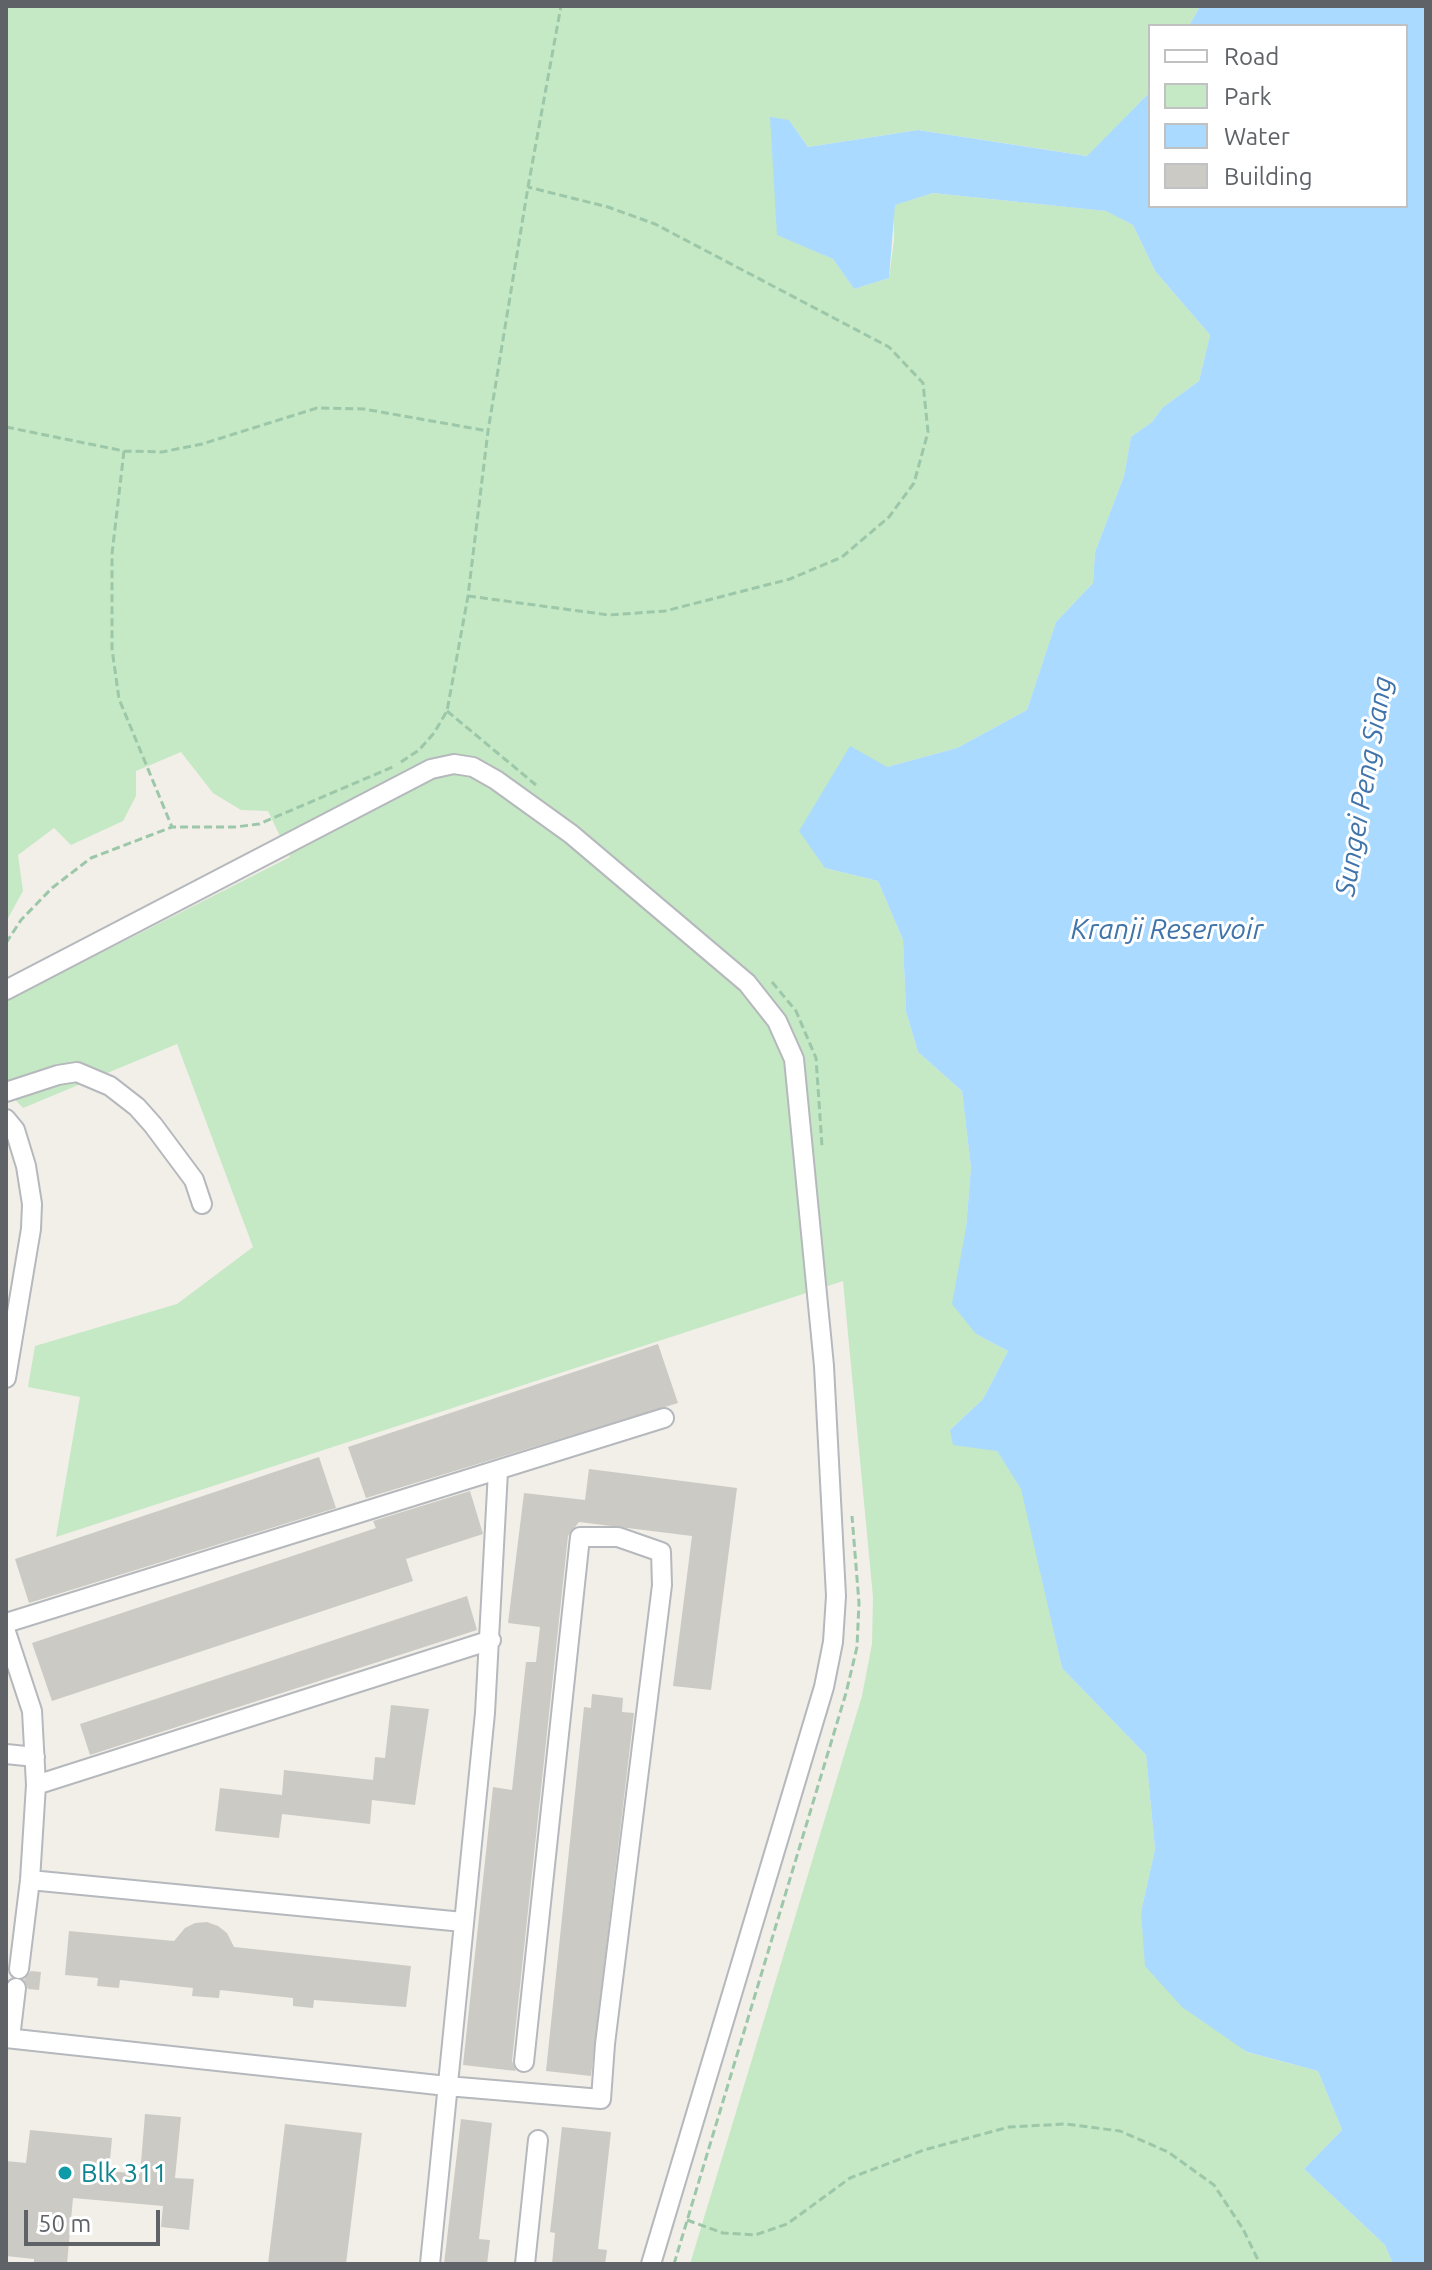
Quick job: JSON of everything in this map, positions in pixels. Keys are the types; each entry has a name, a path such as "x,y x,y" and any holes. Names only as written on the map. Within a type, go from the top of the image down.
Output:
{"street":[{"path":"6,990 431,769 454,764 473,767 496,780 571,834 747,983 777,1021 794,1059 824,1366 836,1596 833,1642 824,1687 651,2264"},
{"path":"6,1092 77,1072 110,1086 137,1107 153,1125 194,1180 202,1204"},
{"path":"6,1119 15,1130 32,1204 31,1229 6,1378"},
{"path":"6,1623 664,1418"},
{"path":"430,2264 491,1640 498,1471"},
{"path":"6,1632 32,1711 36,1785 30,1880 8,2038 447,2086 601,2099 605,2044 662,1585 661,1552 618,1537 580,1537 524,2062"},
{"path":"36,1785 491,1640"},
{"path":"6,1754 35,1757"},
{"path":"30,1880 463,1922"},
{"path":"525,2264 538,2140"}],"path":[{"path":"6,943 21,920 52,888 91,858 172,827 259,824 400,763 419,750 434,733 447,711 468,596 488,431 561,6"},
{"path":"468,596 609,615 665,611 790,579 842,557 889,517 914,483 928,432 923,383 889,347 655,224 608,207 528,187"},
{"path":"6,427 124,451 162,452 202,444 317,408 364,409 488,431"},
{"path":"124,451 112,554 114,661 119,699 172,827"},
{"path":"447,711 544,791"},
{"path":"771,981 796,1011 816,1058 823,1151"},
{"path":"674,2264 842,1708 857,1647 859,1603 851,1509"},
{"path":"687,2220 723,2233 755,2235 787,2224 850,2178 924,2150 1009,2127 1065,2124 1120,2131 1168,2152 1214,2185 1243,2229 1260,2264"}],"green space":[{"path":"6,6 1200,6 1190,24 1148,24 1148,94 1088,156 918,130 808,147 789,120 777,234 833,259 854,289 889,278 894,205 933,193 1107,211 1133,225 1155,271 1210,335 1199,381 1162,408 1152,422 1131,437 1124,476 1095,552 1093,583 1056,622 1027,710 957,748 887,767 825,868 878,881 903,940 906,1012 918,1052 962,1091 971,1168 966,1228 976,1334 1008,1351 983,1399 950,1430 997,1451 1022,1489 1062,1668 1146,1755 1155,1849 1141,1912 1246,2052 1318,2071 1342,2130 1304,2169 1385,2245 1393,2264 690,2264 862,1696 872,1644 873,1597 843,1281 56,1537 80,1397 28,1387 35,1346 177,1304 253,1247 177,1044 23,1108 6,1090 6,1001 290,857 268,811 241,810 213,793 181,752 136,771 136,796 123,821 71,845 54,828 18,855 23,891 6,922"}],"water":[{"name":"Kranji Reservoir","path":"1200,6 1426,6 1426,2264 1393,2264 1385,2245 1304,2169 1342,2130 1318,2071 1247,2052 1182,2007 1145,1966 1141,1912 1155,1849 1146,1755 1062,1668 1021,1489 997,1451 953,1445 950,1430 983,1399 1008,1351 976,1334 952,1304 966,1228 971,1168 962,1091 918,1052 906,1012 903,940 878,881 825,868 799,831 850,746 887,767 957,748 1027,710 1056,622 1093,583 1095,552 1124,476 1131,437 1152,422 1162,408 1199,381 1210,335 1155,271 1133,225 1106,211 933,193 895,205 889,278 854,289 833,259 777,235 770,117 789,120 808,147 918,130 1087,156 1148,94 1148,208 1408,208 1408,24 1190,24"}],"building":[{"path":"658,1344 678,1403 366,1498 348,1447"},
{"path":"319,1457 336,1508 29,1603 15,1559"},
{"path":"589,1469 737,1488 711,1690 673,1686 692,1536 579,1522 568,1536 512,2061 516,2071 463,2065 493,1787 512,1790 526,1662 536,1662 540,1627 508,1623 524,1493 585,1500"},
{"path":"470,1491 483,1534 406,1559 413,1581 52,1701 32,1643 376,1528 373,1521"},
{"path":"467,1596 477,1630 90,1755 80,1724"},
{"path":"592,1694 623,1698 622,1712 634,1713 591,2076 546,2071 584,1707 591,1708"},
{"path":"391,1705 429,1709 415,1805 372,1800 370,1824 282,1814 279,1838 215,1831 220,1788 282,1795 284,1770 373,1780 375,1757 385,1758"},
{"path":"207,1922 227,1933 234,1947 411,1966 406,2007 314,2000 313,2008 293,2006 293,1998 220,1990 219,1998 192,1996 193,1988 120,1980 119,1988 97,1986 98,1978 65,1975 69,1931 174,1941 185,1928"},
{"path":"31,1971 41,1972 39,1990 28,1989 24,1980"},
{"name":"Blk 311","path":"145,2114 181,2117 175,2178 194,2179 189,2230 161,2227 163,2206 73,2198 67,2264 34,2264 34,2259 6,2256 6,2161 26,2163 30,2130 112,2138 109,2171 140,2174"},
{"path":"461,2119 492,2123 479,2239 490,2240 487,2264 444,2264"},
{"path":"285,2124 362,2133 346,2264 268,2264"},
{"path":"562,2127 611,2132 598,2249 607,2250 605,2264 552,2264 555,2233 550,2232"}],"place":[{"name":"Blk 311","path":"65,2173"}],"water label":[{"name":"Sungei Peng Siang","path":"1364,786"}]}
